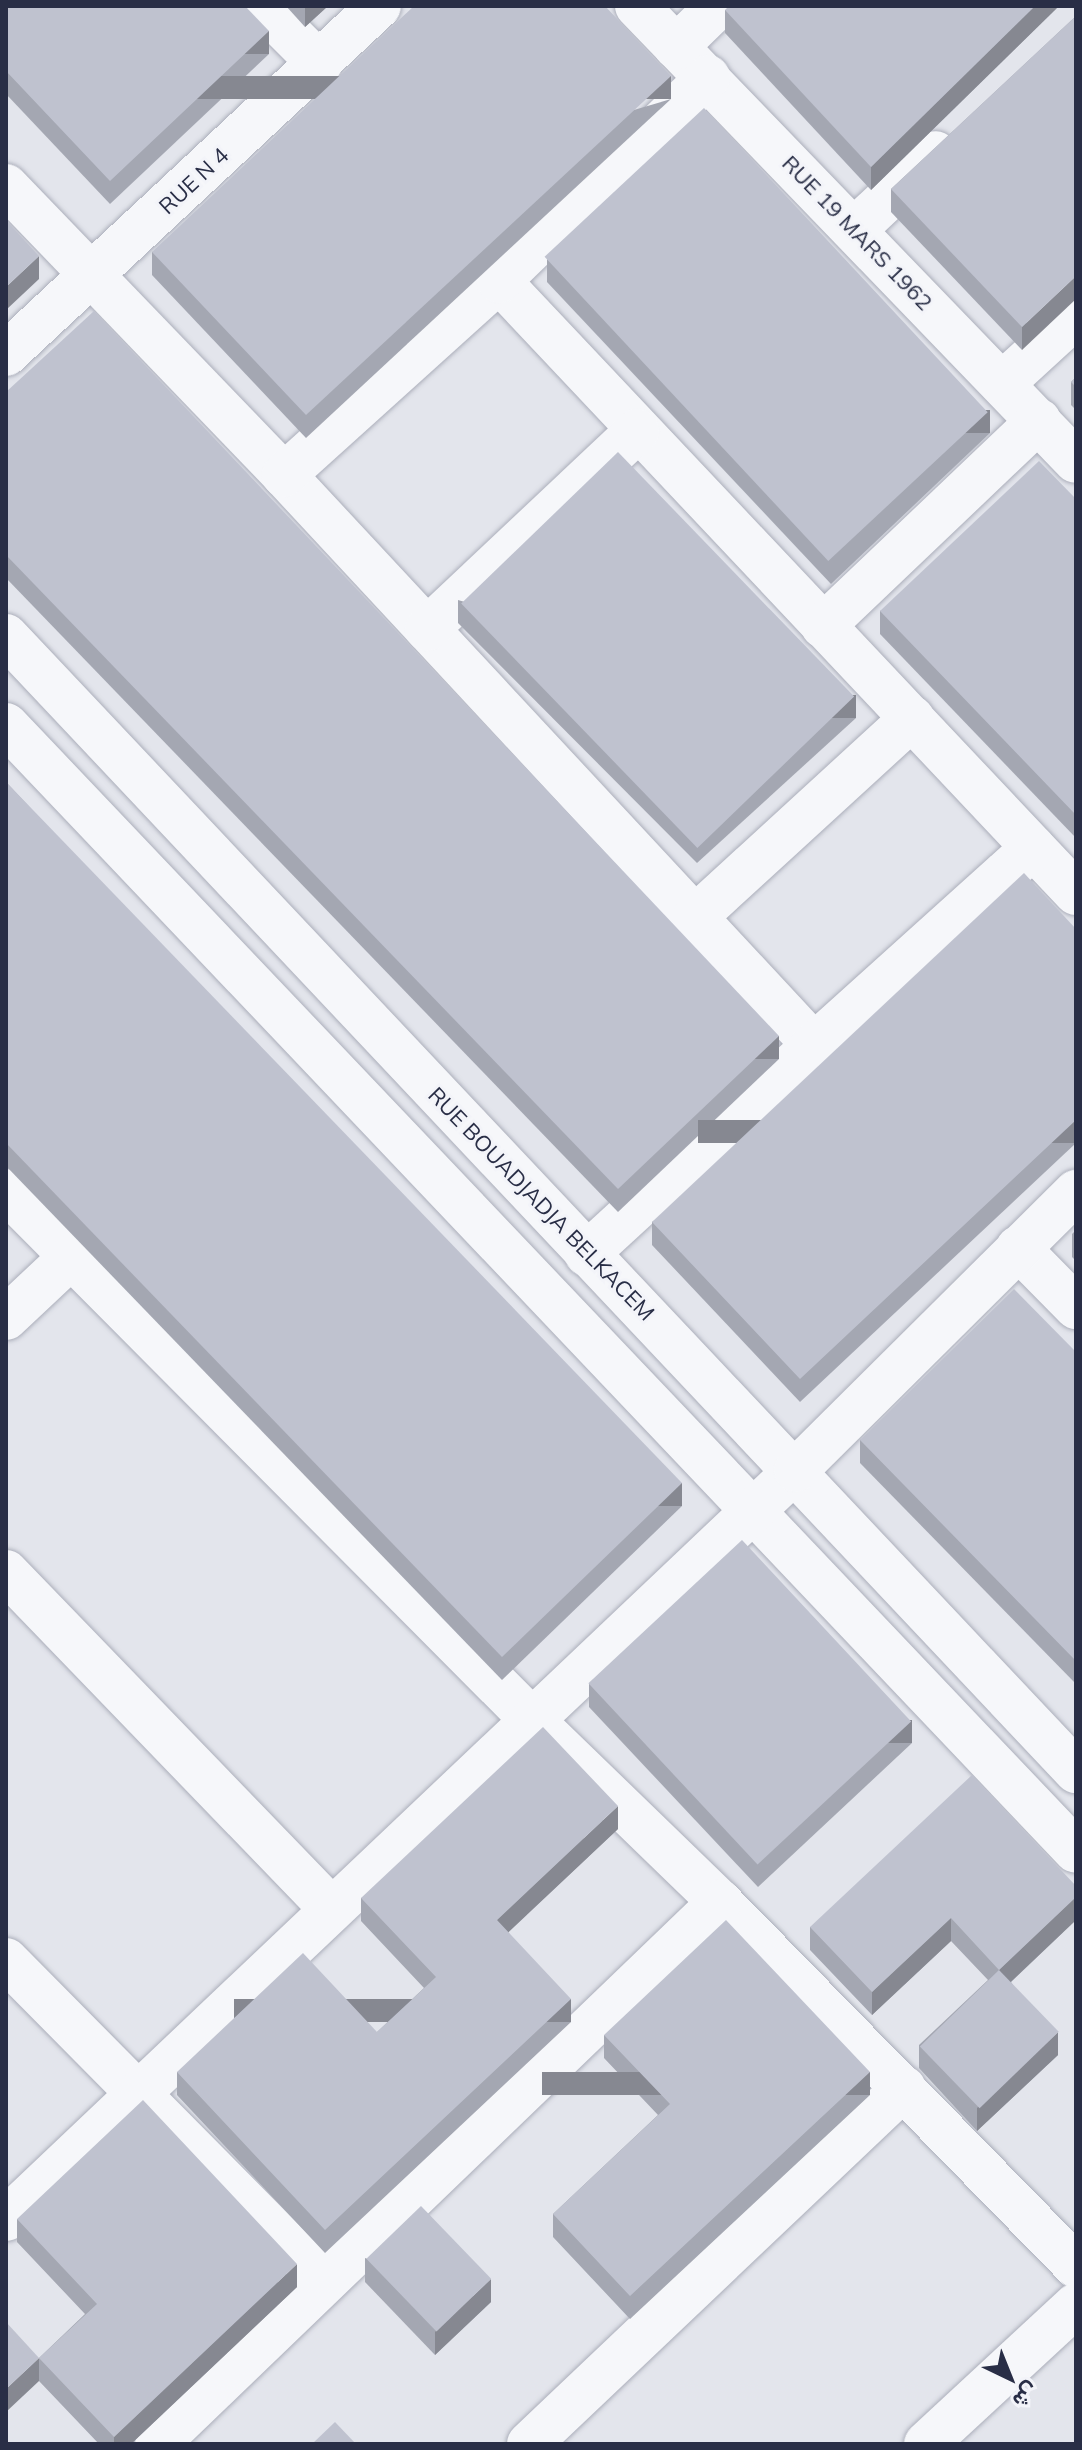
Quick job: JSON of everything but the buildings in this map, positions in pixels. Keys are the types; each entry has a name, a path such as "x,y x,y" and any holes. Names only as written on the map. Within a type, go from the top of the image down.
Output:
{"street":[{"path":"262,6 320,64"},
{"name":"RUE N 4","path":"6,354 379,6"},
{"name":"RUE 19 MARS 1962","path":"637,6 1076,461"},
{"path":"676,47 718,6"},
{"path":"284,475 499,281 708,77"},
{"path":"854,230 971,121"},
{"path":"6,186 284,475 814,1045"},
{"path":"499,281 637,431 1076,893"},
{"path":"1003,383 1076,316"},
{"path":"823,626 1039,420"},
{"path":"427,629 637,431"},
{"name":"RUE BOUADJADJA BELKACEM","path":"6,636 587,1254 796,1470 1076,1771"},
{"path":"694,918 912,718"},
{"path":"6,725 1076,1851"},
{"path":"587,1254 1033,848"},
{"path":"6,1191 531,1719 720,1902 1076,2266"},
{"path":"6,2219 135,2092 796,1470 1076,1192"},
{"path":"1018,1248 1076,1307"},
{"path":"6,1318 70,1258"},
{"path":"6,1572 330,1908"},
{"path":"157,2444 323,2280 720,1902"},
{"path":"6,1960 323,2280"},
{"path":"529,2444 904,2088"},
{"path":"926,2444 1076,2305"}]}
